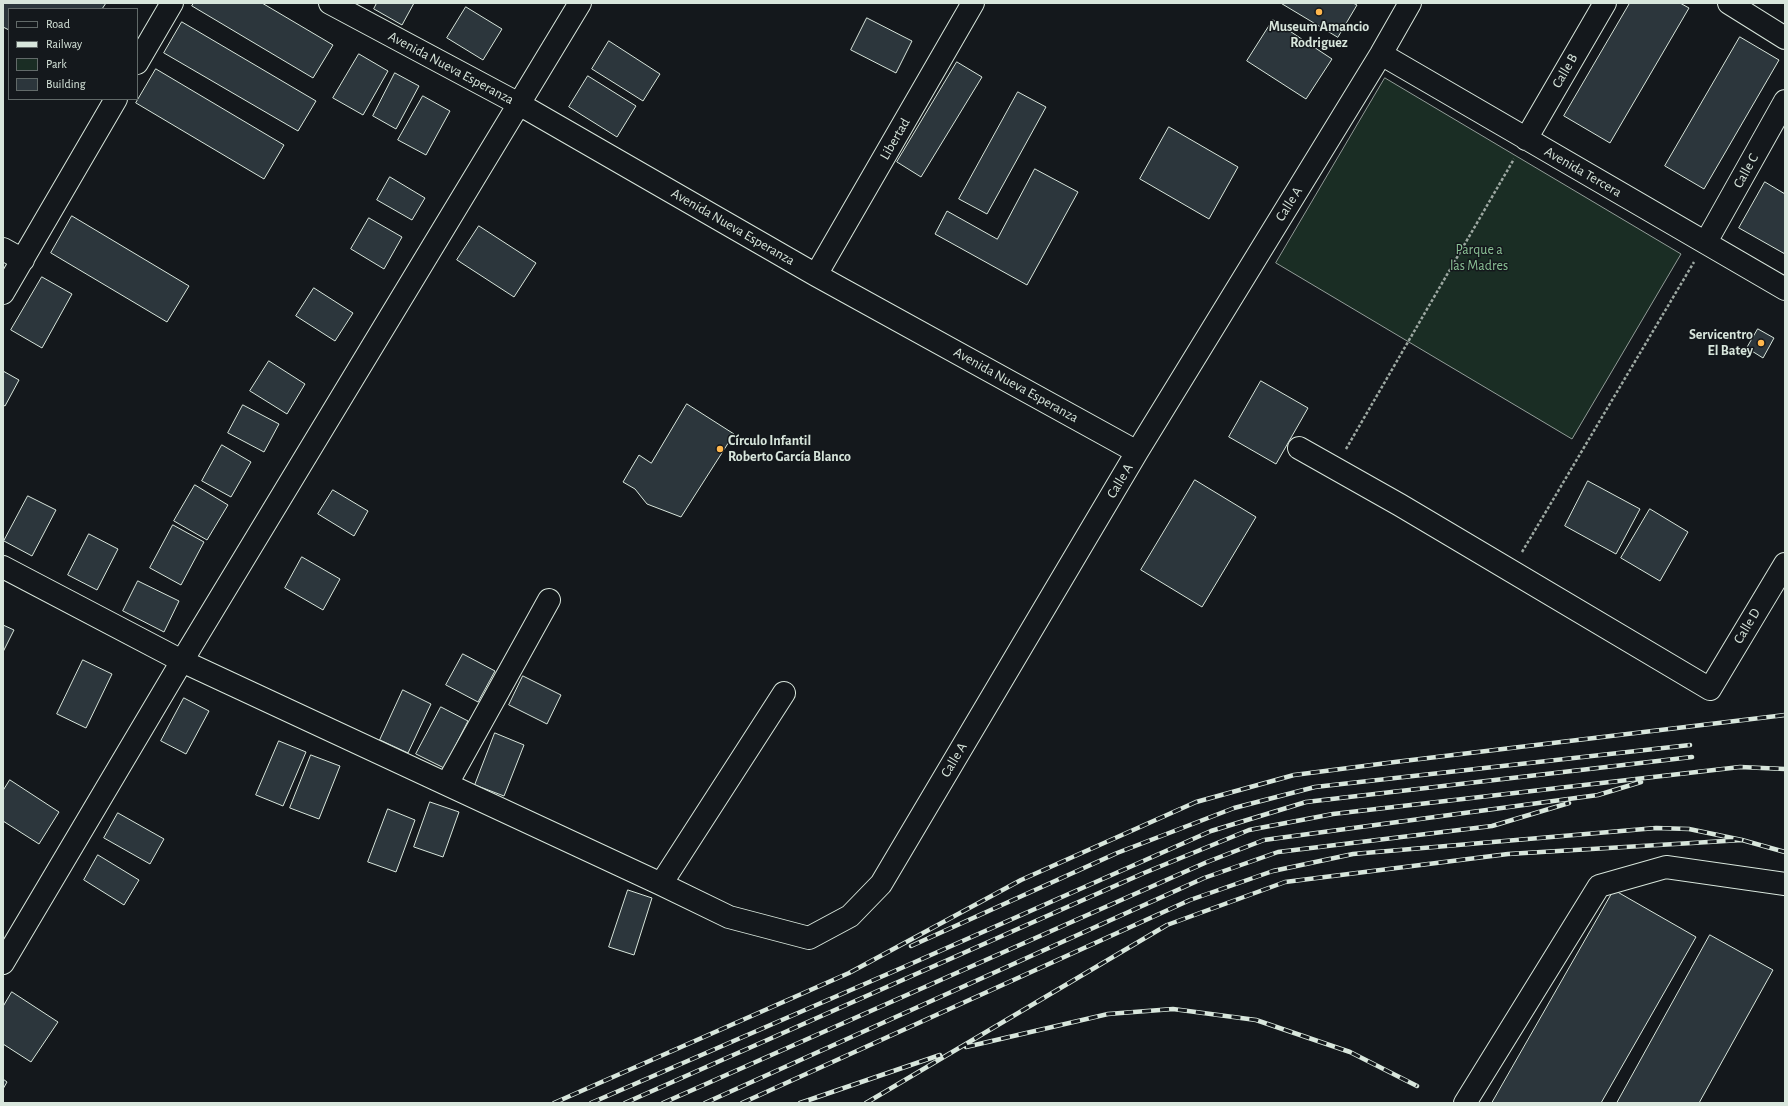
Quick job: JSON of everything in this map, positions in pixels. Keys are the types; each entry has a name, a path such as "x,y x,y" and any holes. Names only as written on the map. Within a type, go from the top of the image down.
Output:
{"street":[{"path":"138,61 172,3"},
{"path":"3,963 182,661 580,3"},
{"name":"Libertad","path":"816,275 973,3"},
{"name":"Calle A","path":"661,884 729,917 809,938 850,916 881,884 1137,452 1381,54 1410,3"},
{"name":"Calle B","path":"1526,139 1604,3"},
{"path":"1729,3 1785,38"},
{"name":"Avenida Nueva Esperanza","path":"344,6 519,104 816,275 1137,452"},
{"name":"Avenida Tercera","path":"1381,54 1785,289"},
{"path":"3,293 24,260 115,100"},
{"name":"Calle C","path":"1706,242 1785,101"},
{"path":"3,249 24,260"},
{"path":"1299,448 1510,571"},
{"name":"Calle D","path":"1510,571 1710,689 1785,564"},
{"path":"3,567 182,661 661,884 784,693"},
{"path":"447,784 549,600"},
{"path":"1465,1103 1599,886 1666,867 1785,884"}],"path":[{"path":"1334,468 1526,139"},
{"path":"1510,571 1706,242"}],"green space":[{"name":"Parque a las Madres","path":"1385,78 1681,254 1572,439 1276,263"}],"building":[{"path":"3,3 106,3 103,8 8,8 8,30 3,27"},
{"path":"194,3 262,3 333,45 313,78 192,6"},
{"path":"377,3 414,3 402,25 374,9"},
{"path":"1281,3 1353,3 1357,5 1338,37"},
{"path":"1630,3 1680,3 1689,8 1610,143 1564,116"},
{"path":"466,7 502,29 483,60 447,38"},
{"path":"867,18 912,41 896,73 851,50"},
{"path":"1273,20 1332,59 1306,99 1247,61"},
{"path":"182,22 316,101 298,131 164,53"},
{"path":"1740,37 1779,60 1704,189 1665,166"},
{"path":"609,41 660,74 643,101 592,69"},
{"path":"359,54 388,71 363,115 333,98"},
{"path":"957,62 982,77 921,177 897,162"},
{"path":"156,69 284,145 264,179 136,103"},
{"path":"395,73 419,86 396,129 373,116"},
{"path":"588,76 636,106 617,137 569,107"},
{"path":"1018,92 1046,107 987,214 959,199"},
{"path":"423,96 450,111 426,155 398,140"},
{"path":"1169,127 1238,167 1209,219 1140,179"},
{"path":"1035,169 1078,192 1027,285 935,234 947,211 997,239"},
{"path":"390,177 425,198 412,220 377,200"},
{"path":"1765,182 1785,194 1785,254 1739,228"},
{"path":"72,216 189,286 167,322 51,253"},
{"path":"369,218 402,237 384,269 351,249"},
{"path":"479,226 536,263 514,297 457,260"},
{"path":"42,277 72,294 42,348 11,330"},
{"path":"314,288 353,313 335,341 296,316"},
{"name":"Servicentro El Batey","path":"1758,329 1774,338 1763,358 1747,348"},
{"path":"269,361 305,384 287,414 250,391"},
{"path":"3,371 19,380 5,406 3,405"},
{"path":"1261,381 1308,408 1276,464 1229,437"},
{"path":"687,404 734,434 681,517 647,504 635,489 623,482 639,455 651,463"},
{"path":"243,405 279,424 264,452 228,433"},
{"path":"222,445 251,462 231,497 202,481"},
{"path":"1195,480 1256,517 1202,607 1141,570"},
{"path":"1588,481 1640,509 1616,554 1565,526"},
{"path":"195,485 228,505 207,540 174,521"},
{"path":"333,490 368,511 354,536 318,514"},
{"path":"28,496 56,510 32,556 4,541"},
{"path":"1650,509 1688,532 1660,581 1621,558"},
{"path":"173,525 204,542 181,585 150,568"},
{"path":"89,534 118,549 97,590 68,575"},
{"path":"302,557 340,579 323,610 285,588"},
{"path":"138,581 179,601 164,632 123,611"},
{"path":"3,625 14,630 3,652"},
{"path":"463,654 495,671 478,702 446,685"},
{"path":"83,660 112,674 86,728 57,714"},
{"path":"523,676 561,695 547,724 509,705"},
{"path":"403,690 431,704 408,753 380,740"},
{"path":"184,698 209,711 186,754 161,741"},
{"path":"441,707 468,721 444,768 416,754"},
{"path":"495,733 524,745 504,796 475,785"},
{"path":"279,741 306,752 283,806 256,795"},
{"path":"311,755 340,766 319,819 290,808"},
{"path":"10,780 59,812 39,844 3,821 3,791"},
{"path":"430,802 459,812 443,857 414,847"},
{"path":"388,809 415,820 396,872 368,862"},
{"path":"118,813 164,839 150,864 104,838"},
{"path":"98,855 139,880 124,905 84,880"},
{"path":"628,890 652,898 634,955 609,947"},
{"path":"1614,890 1696,937 1601,1103 1492,1103"},
{"path":"1710,935 1773,970 1699,1103 1617,1103"},
{"path":"12,992 58,1022 31,1062 3,1044 3,1007"},
{"path":"3,1079 7,1082 3,1089"}],"railway":[{"path":"554,1103 849,973 1021,880 1196,802 1294,775 1785,715"},
{"path":"911,946 1117,853 1234,808 1315,787 1690,745"},
{"path":"591,1103 1211,831 1306,802 1692,757"},
{"path":"625,1103 1144,873 1249,830 1333,814 1740,767 1785,769"},
{"path":"663,1103 1207,862 1264,840 1598,795 1641,782"},
{"path":"705,1103 1204,878 1278,852 1492,826 1569,803"},
{"path":"742,1103 1190,900 1273,871 1353,854 1656,828 1689,829 1742,840"},
{"path":"866,1103 1167,925 1285,882 1508,854 1742,840 1785,852"},
{"path":"966,1047 1108,1014 1173,1009 1256,1020 1350,1052 1417,1086"},
{"path":"800,1103 940,1055"}],"place":[{"name":"Museum Amancio Rodriguez","path":"1319,12"},
{"name":"Servicentro El Batey","path":"1761,343"},
{"name":"Círculo Infantil Roberto García Blanco","path":"720,449"}]}
